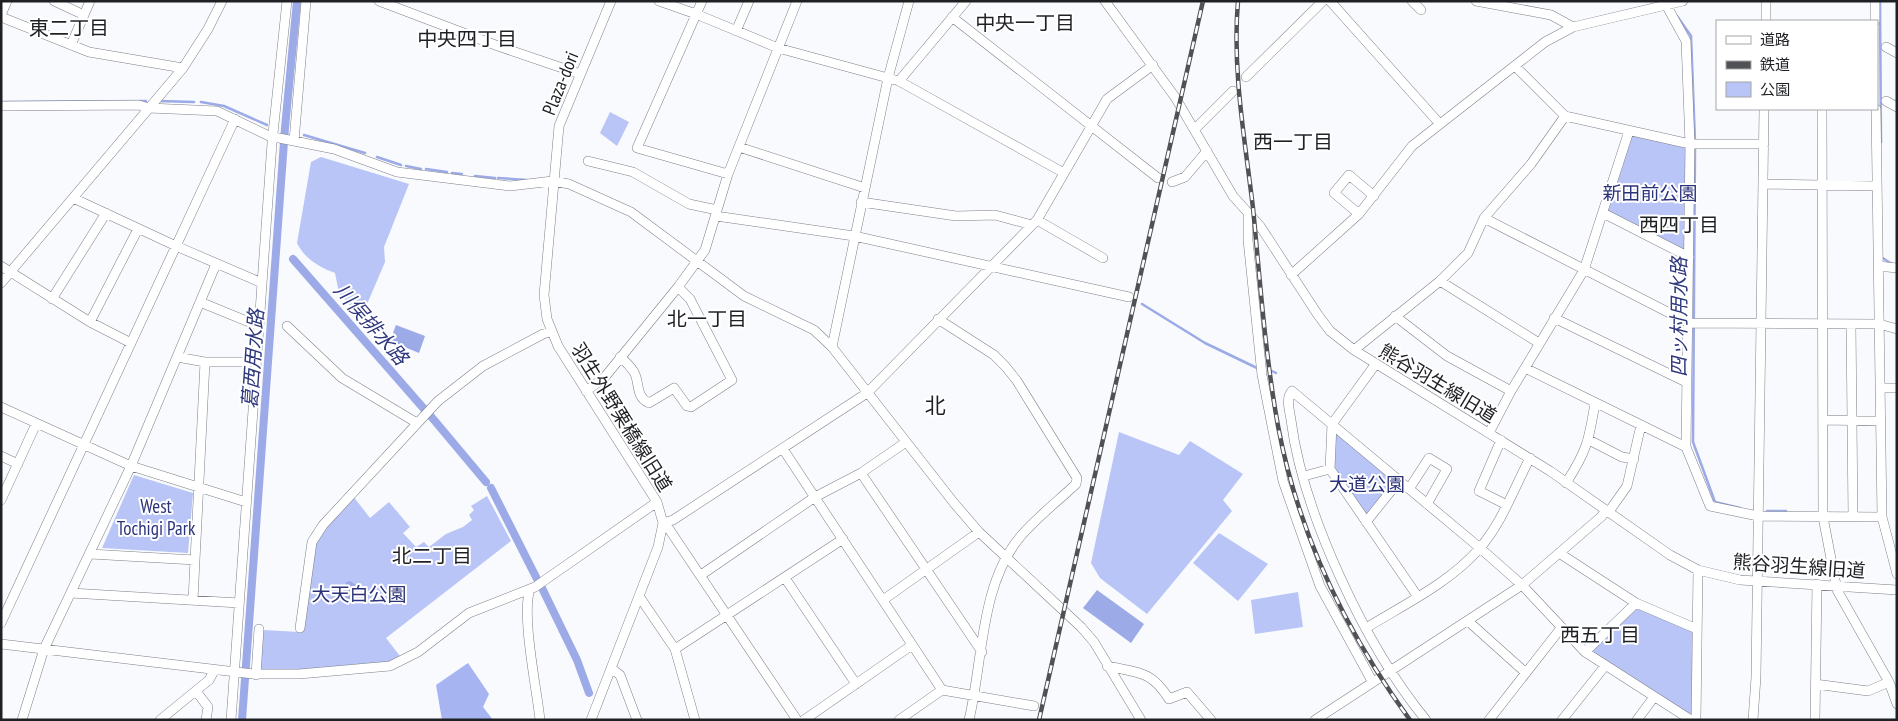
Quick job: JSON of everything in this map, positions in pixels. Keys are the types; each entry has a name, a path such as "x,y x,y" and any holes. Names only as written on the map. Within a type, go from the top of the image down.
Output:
{"street":[{"path":"7,1 1,16 89,52 182,68"},
{"path":"54,1 84,15"},
{"path":"71,45 90,1"},
{"path":"1,283 182,68 208,29 222,1"},
{"path":"231,720 236,673 239,603 262,283 287,1"},
{"path":"293,141 306,1"},
{"path":"379,1 498,46 580,74"},
{"name":"Plaza-dori","path":"553,181 559,126 611,1"},
{"path":"659,1 696,14 778,48 899,81 1064,173"},
{"path":"702,1 637,148 728,174"},
{"path":"736,31 749,1"},
{"path":"586,390 604,378 678,287 705,250 728,174 797,1"},
{"path":"832,347 888,78 909,1"},
{"name":"熊谷羽生線旧道","path":"1105,1 1153,65 1194,129 1233,196 1264,232 1330,331 1354,350 1375,365 1530,458 1670,555 1698,570 1729,578 1758,581 1897,590"},
{"path":"1246,77 1322,1"},
{"path":"1330,1 1439,123"},
{"path":"1412,1 1421,10"},
{"path":"1476,1 1551,16 1573,27"},
{"path":"1291,275 1359,214 1412,146 1545,42 1573,27 1668,3 1683,1"},
{"path":"1766,1 1766,20"},
{"path":"1875,1 1875,20"},
{"path":"899,81 952,17 962,2"},
{"path":"1668,3 1686,41 1690,144 1686,447 1710,506 1758,516 1882,517"},
{"path":"952,17 1089,126 1158,178"},
{"path":"1886,47 1897,53"},
{"path":"797,720 669,529 663,524 673,520 783,450 867,393 1034,222 1064,173 1089,126 1107,100 1153,65"},
{"path":"1515,66 1566,116 1690,144 1764,144"},
{"path":"1194,129 1233,91"},
{"path":"1886,101 1897,107"},
{"path":"1,106 140,105 149,108 204,109 221,113 274,138 334,149 397,172 510,186 553,181 576,186 631,212 744,296 814,330 832,347 978,532 1094,642 1141,720"},
{"path":"1753,720 1758,581 1764,110"},
{"path":"1822,110 1823,517 1837,590 1889,682 1897,704"},
{"path":"1876,110 1882,517 1897,574"},
{"path":"1354,350 1440,281 1468,253 1484,218 1531,164 1566,116"},
{"path":"1,624 234,119"},
{"path":"1490,433 1524,368 1584,270 1629,130"},
{"path":"739,147 865,188"},
{"path":"1172,182 1185,177 1207,151"},
{"path":"588,162 633,172 689,204 716,213 854,236 1129,297"},
{"path":"1359,214 1334,193 1349,175 1374,196"},
{"name":"羽生外野栗橋線旧道","path":"553,181 544,295 551,332 657,502 663,524 658,546 590,720"},
{"path":"1764,184 1877,186"},
{"path":"73,198 138,229 262,283"},
{"path":"861,202 956,216 994,215 1034,222 1103,258"},
{"path":"52,298 106,213"},
{"path":"1603,213 1689,257"},
{"path":"1248,214 1248,240 1262,375 1283,481 1320,586 1372,681"},
{"path":"1484,218 1688,323 1880,324 1897,329"},
{"path":"90,322 138,229"},
{"path":"22,720 44,650 131,466 216,264"},
{"path":"1,266 90,322 132,343"},
{"path":"1878,266 1897,268"},
{"path":"1440,281 1539,343"},
{"path":"620,357 635,374 638,390 644,401 649,403 674,388 687,406 691,407 732,380 690,299 678,287"},
{"path":"200,302 259,326"},
{"path":"1396,316 1447,356 1511,391"},
{"path":"1554,318 1686,382"},
{"path":"938,319 994,355 1005,366 1017,381 1078,478 1076,484 1021,536 1006,559 991,592 970,720"},
{"path":"1851,324 1853,517"},
{"path":"287,326 342,378 417,423"},
{"path":"300,628 314,536 351,493 438,401 483,366 543,334 551,332"},
{"path":"177,357 205,362 256,362"},
{"path":"193,600 205,362"},
{"path":"1375,365 1332,424 1330,469 1418,596"},
{"path":"1524,368 1686,447"},
{"path":"1880,388 1897,388"},
{"path":"1426,720 1389,671 1348,593 1317,517 1304,476 1293,435 1289,394 1292,392 1296,393 1522,585 1585,652 1691,720"},
{"path":"1566,483 1583,458 1589,440 1596,403"},
{"path":"1,407 131,466 246,502"},
{"path":"1823,420 1881,421"},
{"path":"1,500 36,424"},
{"path":"1315,720 1372,681 1522,585 1602,516 1627,486 1641,425"},
{"path":"1501,440 1479,491 1507,505"},
{"path":"1589,440 1622,457 1634,459"},
{"path":"701,576 815,497 861,473 906,442"},
{"path":"783,450 942,690"},
{"path":"1,456 18,464"},
{"path":"1409,489 1429,458 1447,469 1427,504"},
{"path":"1366,628 1450,576 1480,548 1507,505 1530,458"},
{"path":"1304,476 1330,469"},
{"path":"861,473 982,652"},
{"path":"1366,522 1399,481"},
{"path":"1,644 254,675 299,674 390,666 418,652 469,613 536,586 657,502"},
{"path":"882,600 978,532"},
{"path":"675,649 842,539"},
{"path":"1559,553 1636,603 1697,629"},
{"path":"90,554 195,560"},
{"path":"1696,720 1698,570"},
{"path":"785,578 856,684"},
{"path":"1815,720 1817,584"},
{"path":"536,586 527,600 528,625 540,720"},
{"path":"71,593 239,603"},
{"path":"639,596 675,649 695,720"},
{"path":"1585,652 1636,603"},
{"path":"1468,621 1526,673"},
{"path":"1489,720 1561,628"},
{"path":"254,675 259,629"},
{"path":"804,720 912,645"},
{"path":"1107,666 1148,675 1160,685 1169,699 1187,692 1210,720"},
{"path":"1562,720 1605,666"},
{"path":"611,668 620,675 637,720"},
{"path":"160,720 209,680 214,671"},
{"path":"1815,684 1868,692 1889,682"},
{"path":"899,720 942,690 1034,706"},
{"path":"196,691 208,707 206,720"},
{"path":"1637,720 1654,697"}],"green space":[{"path":"610,112 629,122 617,146 600,133"},
{"name":"新田前公園","path":"1629,131 1690,144 1689,257 1603,213"},
{"path":"321,157 409,184 384,247 385,262 361,318 339,293 335,273 313,262 304,254 297,243 311,162"},
{"name":"大道公園","path":"1335,429 1395,481 1367,517 1332,467"},
{"path":"1119,432 1179,455 1190,441 1243,474 1223,500 1232,511 1147,614 1100,578 1091,563"},
{"name":"West Tochigi Park","path":"134,475 193,493 188,553 102,548"},
{"name":"大天白公園","path":"353,496 370,518 389,502 410,527 403,533 416,547 424,542 429,547 446,534 463,527 472,520 469,515 474,510 471,506 487,496 511,541 386,638 403,660 393,664 261,672 259,669 263,630 300,632 316,537"},
{"path":"1219,533 1268,564 1238,601 1193,563"},
{"path":"1298,592 1303,627 1255,634 1251,600"},
{"path":"1637,606 1694,630 1693,716 1591,652"}],"shaded area":[{"path":"396,325 425,336 419,353 390,341"},
{"path":"350,581 356,585 359,592 354,602 350,604 344,597 344,592 346,582"},
{"path":"1097,590 1144,624 1131,643 1083,608"},
{"path":"468,663 489,694 483,707 493,720 442,720 436,685"}],"waterway":[{"name":"葛西用水路","path":"242,720 285,128 297,1"},
{"path":"1880,1 1881,142"},
{"name":"四ッ村用水路","path":"1677,16 1691,36 1695,142"},
{"path":"1,102 146,101"},
{"path":"159,101 194,102"},
{"path":"201,102 224,106 267,125"},
{"path":"304,135 365,153"},
{"name":"四ッ村用水路","path":"1695,147 1693,442 1715,502 1740,508"},
{"path":"377,157 401,165"},
{"path":"406,166 421,169"},
{"path":"426,169 447,172"},
{"path":"452,173 462,174"},
{"path":"475,176 495,178"},
{"path":"498,178 527,180"},
{"path":"1881,257 1892,264"},
{"name":"川俣排水路","path":"293,259 425,410"},
{"path":"1142,304 1205,343 1257,368"},
{"path":"1272,371 1276,373"},
{"name":"川俣排水路","path":"429,414 486,482"},
{"name":"川俣排水路","path":"491,488 538,581"},
{"name":"四ッ村用水路","path":"1767,511 1786,511"},
{"name":"川俣排水路","path":"542,588 577,660 589,693"}],"railway":[{"path":"1039,720 1203,1"},
{"path":"1238,1 1237,53 1240,105 1270,372 1278,426 1287,466 1298,505 1312,543 1345,617 1365,652 1410,720"}],"district":[{"name":"中央一丁目","path":"1025,23"},
{"name":"東二丁目","path":"69,28"},
{"name":"中央四丁目","path":"467,39"},
{"name":"西一丁目","path":"1293,142"},
{"name":"西四丁目","path":"1679,225"},
{"name":"北一丁目","path":"707,319"},
{"name":"北","path":"935,405"},
{"name":"北二丁目","path":"432,556"},
{"name":"西五丁目","path":"1600,635"}]}
